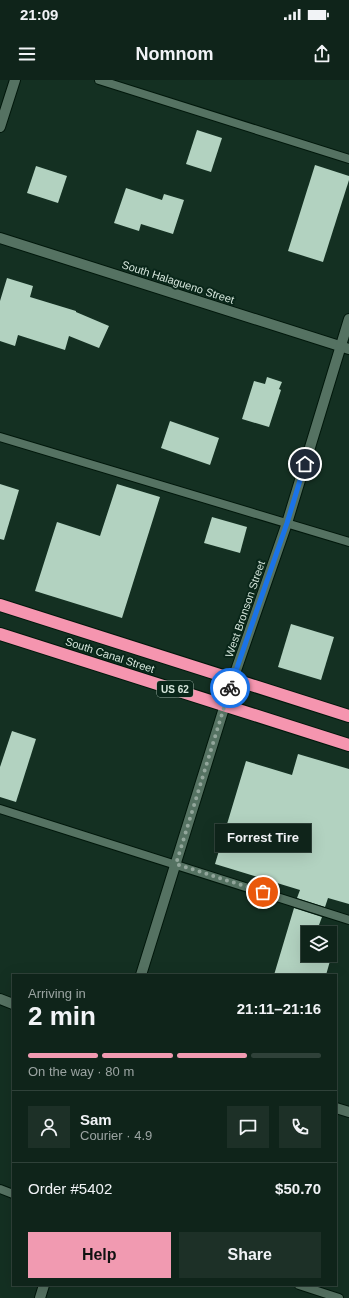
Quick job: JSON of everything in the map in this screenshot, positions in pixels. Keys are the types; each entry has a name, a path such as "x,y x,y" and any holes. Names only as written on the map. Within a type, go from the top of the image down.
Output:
{"highway":[{"name":"South Canal Street","path":"0,605 349,716"},
{"name":"South Canal Street","path":"0,634 349,745"}],"street":[{"path":"0,127 15,80"},
{"name":"South Halagueno Street","path":"0,238 345,348"},
{"name":"West Bronson Street","path":"141,974 233,679 345,348 349,319"},
{"path":"0,1000 12,1004"},
{"path":"337,1108 349,1112"},
{"path":"40,1298 44,1286"}],"lane":[{"path":"99,80 349,159"},
{"path":"0,436 349,542"},
{"path":"0,809 349,920"},
{"path":"0,1190 12,1194"},
{"path":"302,1286 339,1298"}],"building":[{"path":"197,130 222,138 211,172 186,164"},
{"path":"315,165 349,176 323,262 288,251"},
{"path":"36,166 67,176 58,203 27,193"},
{"path":"126,188 162,200 164,194 184,200 173,234 141,224 139,231 114,223"},
{"path":"7,278 33,286 30,297 76,311 109,326 99,348 69,336 65,350 18,335 15,346 0,341 0,301"},
{"path":"267,377 282,382 279,389 281,390 269,427 242,419 254,381 265,384"},
{"path":"170,421 219,438 210,465 161,448"},
{"path":"0,484 19,490 4,540 0,539"},
{"path":"117,484 160,497 122,618 35,591 57,522 100,536"},
{"path":"212,517 247,527 240,553 204,543"},
{"path":"291,624 334,637 321,680 278,667"},
{"path":"12,731 36,739 16,802 0,797 0,767"},
{"path":"298,754 349,769 349,904 328,898 325,907 297,898 300,890 215,864 246,761 292,775"},
{"path":"294,908 322,917 319,926 301,926 301,962 330,962 326,974 274,974"}],"way so far":[{"path":"230,688 176,864 263,892"}],"place":[{"name":"Forrest Tire","path":"263,892"}],"route":[{"path":"230,688 287,523 305,464"}]}
